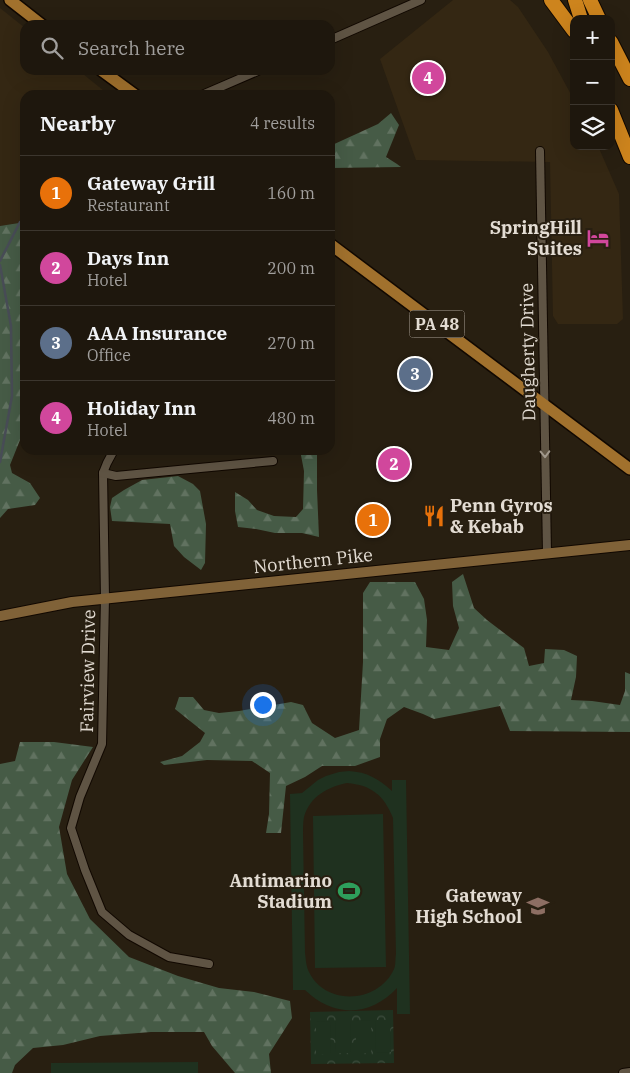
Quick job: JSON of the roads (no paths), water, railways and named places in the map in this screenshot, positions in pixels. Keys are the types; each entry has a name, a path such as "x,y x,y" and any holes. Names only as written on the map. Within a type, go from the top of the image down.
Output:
{"highway":[{"path":"551,0 570,26"},
{"path":"575,0 580,15"},
{"path":"590,0 598,15"},
{"path":"598,0 600,15"},
{"path":"615,50 630,79"},
{"path":"615,120 630,157"}],"main road":[{"path":"10,0 36,20"},
{"path":"108,75 128,90"},
{"name":"PA 48","path":"335,248 630,469"},
{"name":"Northern Pike","path":"0,616 72,602 105,598 630,545"}],"street":[{"path":"335,38 421,0"},
{"path":"214,90 248,75"},
{"name":"Daugherty Drive","path":"540,151 547,553"},
{"path":"111,455 103,473 116,476 274,461"},
{"name":"Fairview Drive","path":"103,473 105,598 102,744 80,797 71,828 102,912 129,935 169,958 209,964"},
{"path":"623,1073 630,1072"}],"waterway":[{"path":"0,261 20,222"},
{"path":"0,265 11,326 12,396 0,462"}],"place":[{"name":"Holiday Inn","path":"428,78"},
{"name":"SpringHill Suites","path":"598,238"},
{"name":"AAA Insurance","path":"415,374"},
{"name":"Days Inn","path":"394,464"},
{"name":"Penn Gyros & Kebab","path":"434,516"},
{"name":"Gateway Grill","path":"373,520"},
{"name":"Antimarino Stadium","path":"349,891"},
{"name":"Gateway High School","path":"538,906"}]}
